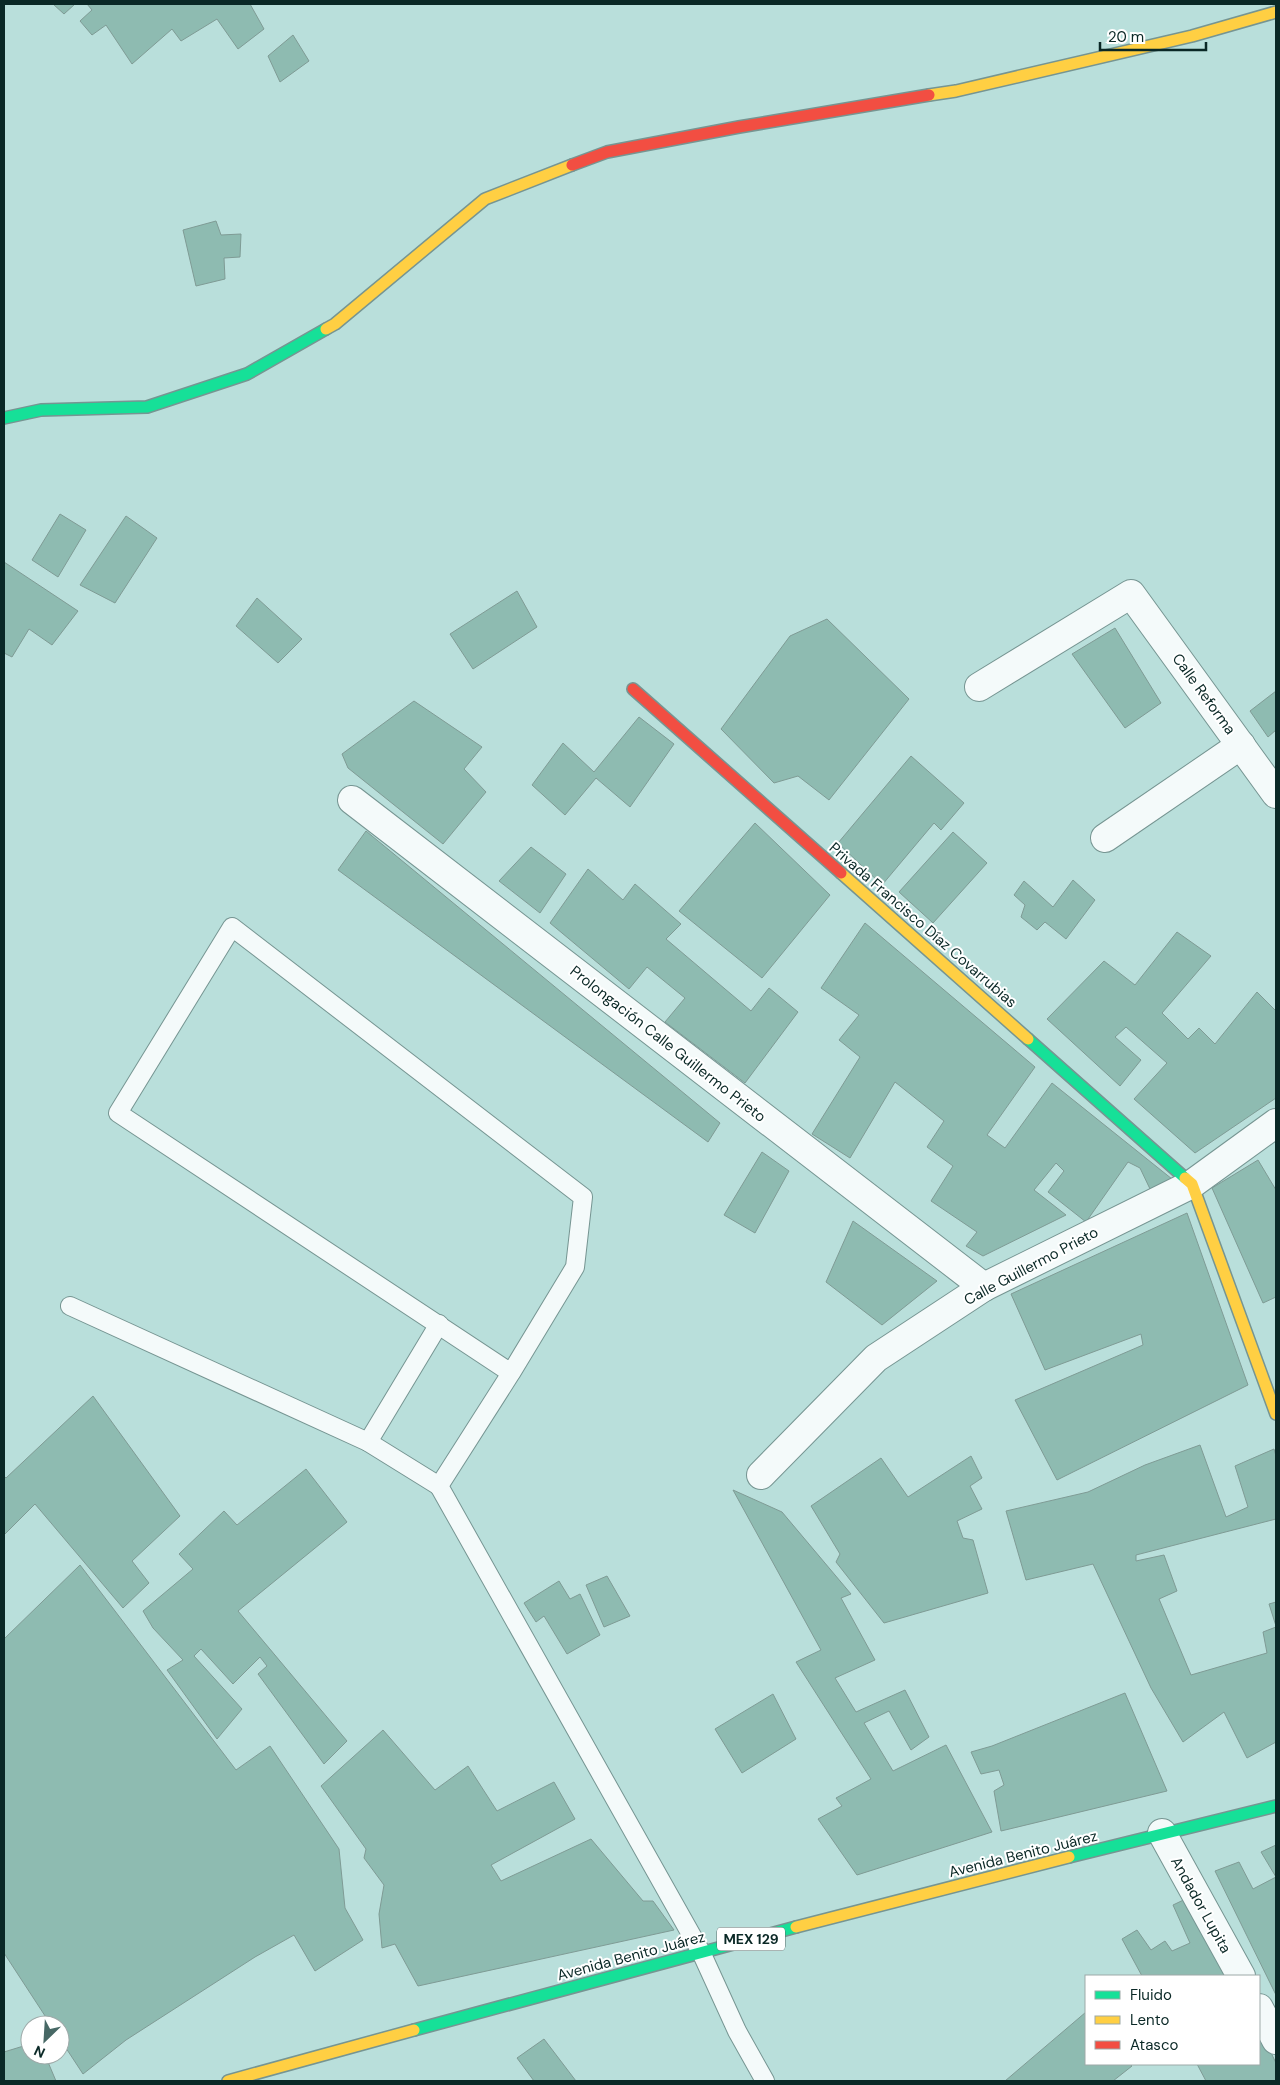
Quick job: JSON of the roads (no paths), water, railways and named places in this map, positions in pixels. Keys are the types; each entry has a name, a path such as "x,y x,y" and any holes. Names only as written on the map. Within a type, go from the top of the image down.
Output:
{"street":[{"path":"4,418 41,410 147,407 247,374 335,324 485,198 607,152 956,91 1192,36 1276,12"},
{"name":"Calle Reforma","path":"979,686 1131,594 1276,794"},
{"name":"Privada Francisco Díaz Covarrubias","path":"633,690 1192,1184"},
{"path":"1105,838 1241,745"},
{"name":"Prolongación Calle Guillermo Prieto","path":"352,800 984,1288"},
{"name":"Calle Guillermo Prieto","path":"761,1475 876,1358 984,1288 1192,1184 1276,1123"},
{"path":"1192,1184 1276,1414"},
{"name":"Avenida Benito Juárez","path":"228,2081 701,1952 1162,1833 1276,1806"},
{"name":"Andador Lupita","path":"1162,1833 1240,1975"},
{"path":"1260,2010 1276,2040"}],"lane":[{"path":"439,1486 511,1372 575,1267 583,1197 232,926 118,1113 511,1372"},
{"path":"70,1306 368,1442 439,1486 701,1952 737,2030 765,2081"},
{"path":"368,1442 439,1324"}]}
